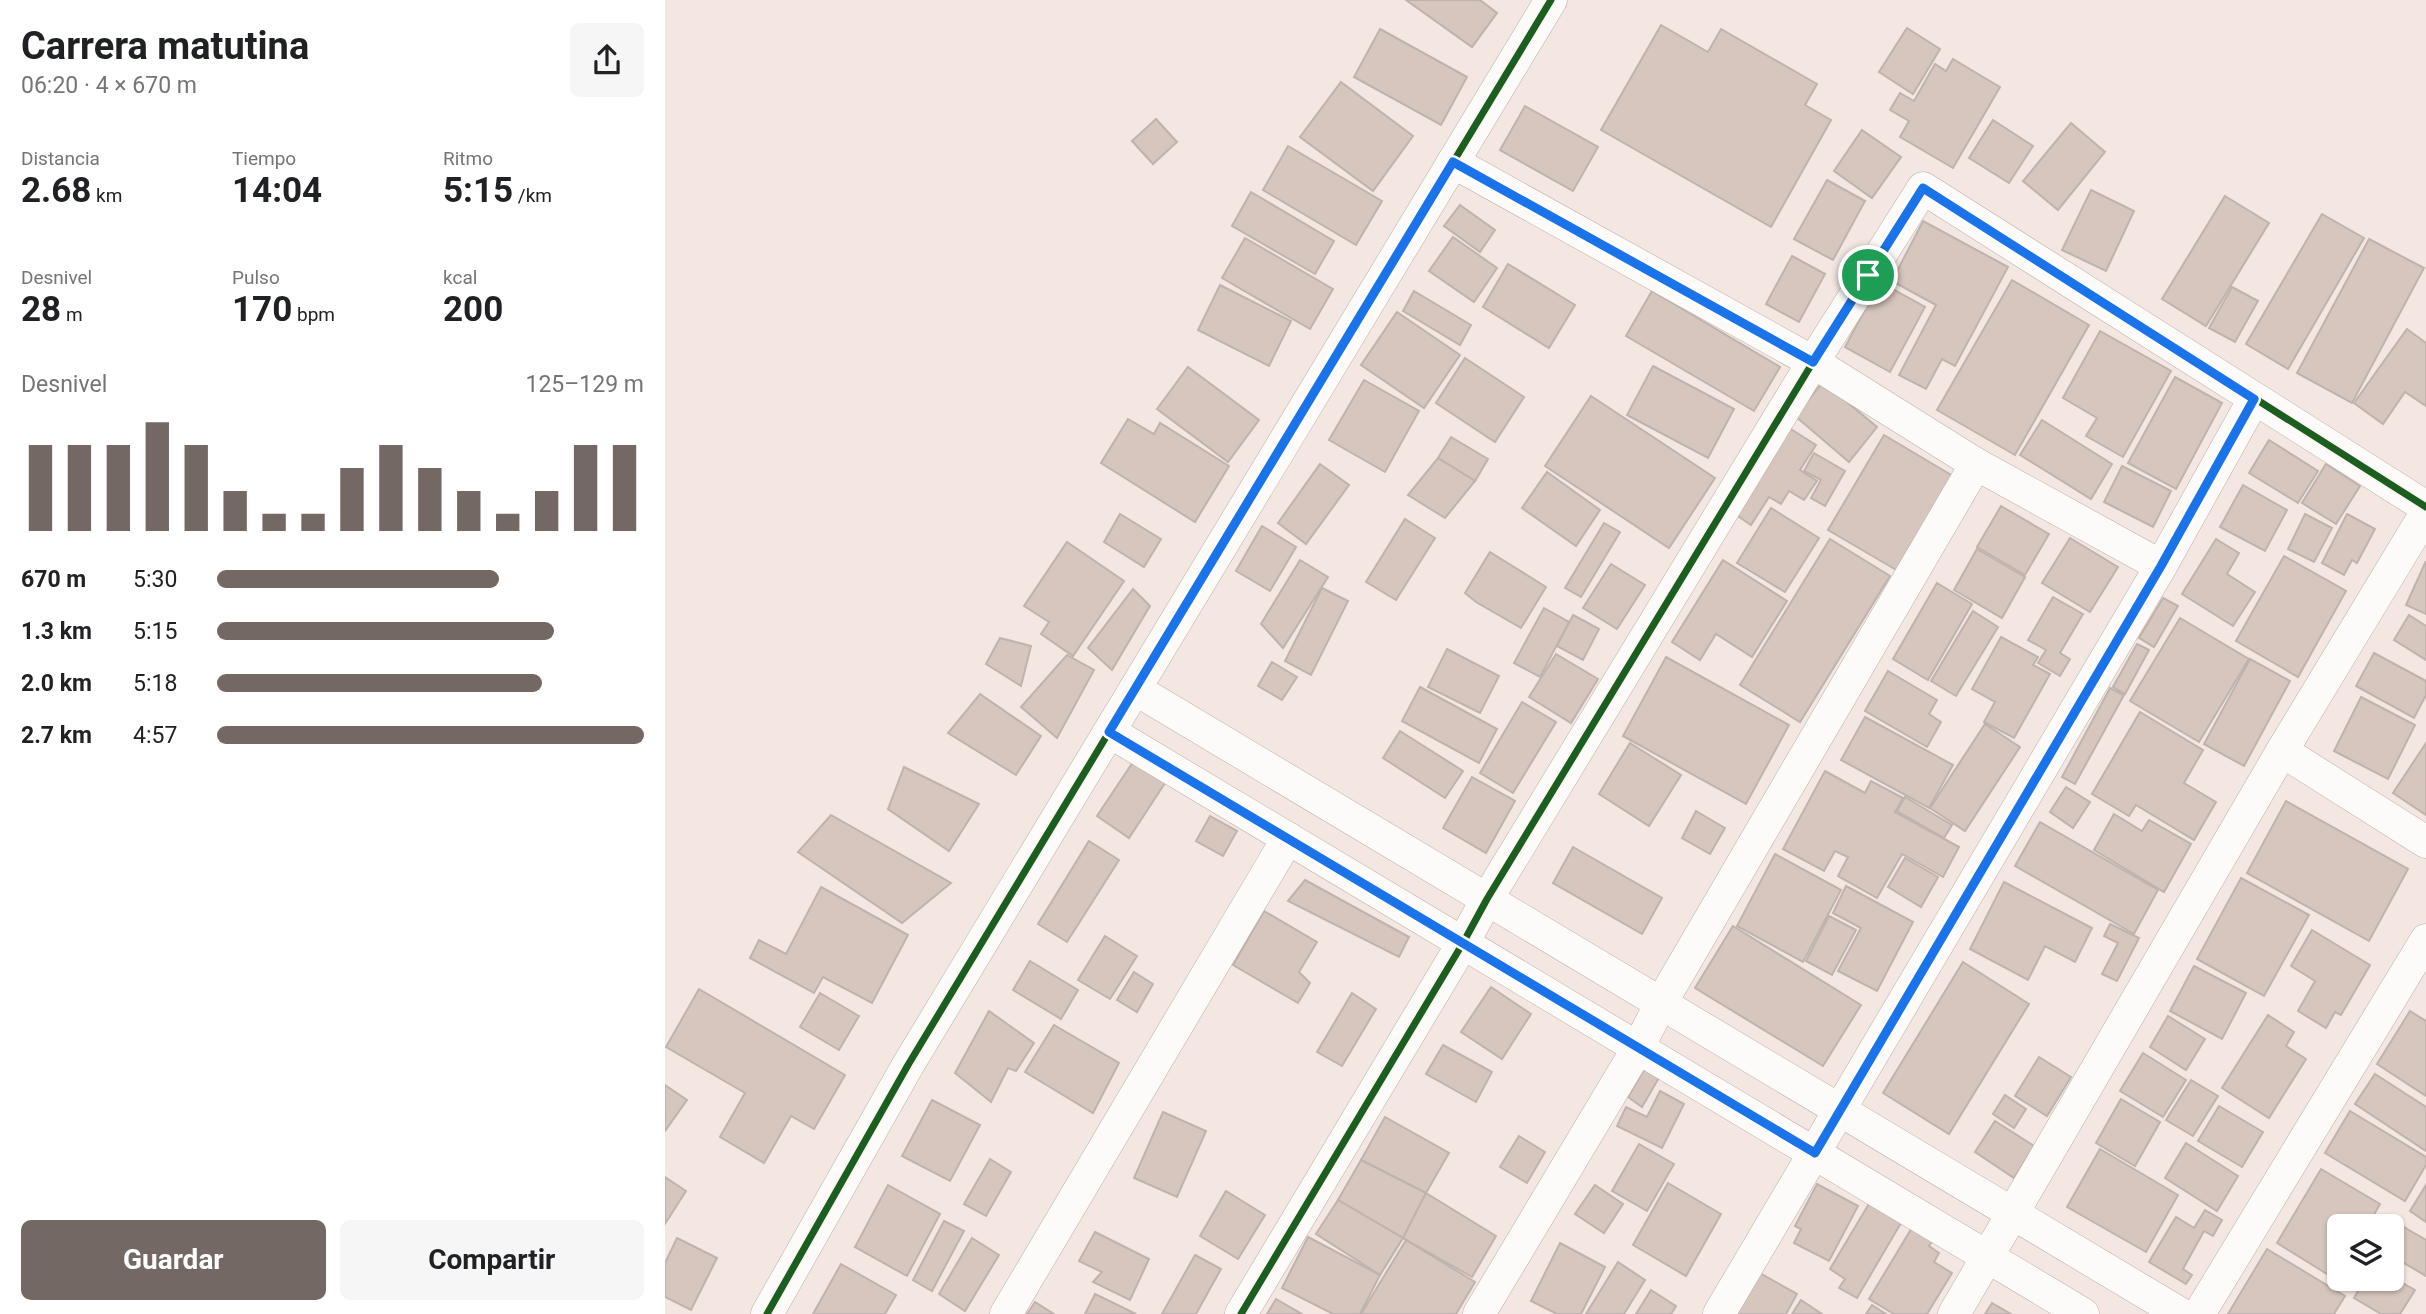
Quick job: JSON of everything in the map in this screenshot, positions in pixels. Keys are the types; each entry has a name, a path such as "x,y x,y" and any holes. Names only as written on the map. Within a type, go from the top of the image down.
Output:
{"street":[{"path":"767,1314 908,1065 1551,0"},
{"path":"1453,162 1813,362 1976,464 2161,566"},
{"path":"1241,1314 1487,900 1813,362 1923,188 2426,507"},
{"path":"1719,1314 2161,566 2254,399"},
{"path":"1479,1314 1638,1048 1661,1003 1976,464"},
{"path":"1954,1314 1989,1258 2281,751 2426,513"},
{"path":"1135,689 2181,1314"},
{"path":"1109,732 2083,1314"},
{"path":"2281,751 2426,842"},
{"path":"1006,1314 1288,838"},
{"path":"2199,1314 2426,940"}],"building":[{"path":"1406,0 1480,0 1497,13 1472,47"},
{"path":"1661,25 1708,52 1721,29 1817,84 1805,105 1831,120 1771,227 1601,130"},
{"path":"1907,28 1940,49 1913,94 1879,72"},
{"path":"1380,29 1467,77 1441,125 1354,77"},
{"path":"1953,59 2000,87 1953,168 1900,137 1909,121 1890,110 1900,93 1914,101 1935,64 1946,71"},
{"path":"1341,82 1413,136 1373,191 1300,137"},
{"path":"1525,106 1598,147 1573,191 1500,150"},
{"path":"1156,119 1177,142 1153,164 1132,141"},
{"path":"1993,120 2033,146 2009,183 1969,158"},
{"path":"2071,123 2105,152 2058,210 2023,181"},
{"path":"1862,130 1901,157 1872,198 1834,171"},
{"path":"1288,146 1382,201 1356,245 1263,190"},
{"path":"1827,180 1865,201 1833,260 1794,239"},
{"path":"2091,190 2134,211 2106,271 2062,250"},
{"path":"1251,192 1334,241 1315,274 1232,226"},
{"path":"2225,196 2269,223 2206,326 2162,299"},
{"path":"1460,205 1495,230 1480,252 1444,226"},
{"path":"2322,214 2364,238 2288,369 2246,344"},
{"path":"1923,221 2008,267 1955,366 1942,359 1926,389 1899,375 1936,305 1892,281"},
{"path":"1453,237 1497,268 1474,302 1429,271"},
{"path":"1245,238 1333,289 1310,329 1222,278"},
{"path":"2369,239 2424,268 2352,403 2297,373"},
{"path":"1792,256 1825,274 1799,322 1766,304"},
{"path":"1508,264 1575,305 1549,348 1483,307"},
{"path":"2012,280 2089,325 2015,455 1937,410"},
{"path":"1880,282 1925,307 1890,372 1845,347"},
{"path":"1220,285 1291,321 1269,366 1198,330"},
{"path":"2232,287 2258,301 2235,342 2209,328"},
{"path":"1414,291 1471,325 1460,345 1403,311"},
{"path":"1652,291 1780,367 1754,411 1626,336"},
{"path":"1397,312 1460,355 1424,408 1361,365"},
{"path":"2407,329 2426,343 2426,406 2405,392 2383,424 2354,403"},
{"path":"2100,331 2171,371 2123,457 2086,436 2097,418 2063,398"},
{"path":"1465,358 1524,397 1495,442 1436,403"},
{"path":"1653,366 1734,409 1708,458 1627,415"},
{"path":"1188,367 1259,420 1228,462 1157,409"},
{"path":"2175,377 2222,403 2176,489 2128,463"},
{"path":"1364,380 1419,411 1385,472 1329,440"},
{"path":"1823,382 1877,427 1849,462 1795,416"},
{"path":"1591,396 1715,478 1669,548 1545,466"},
{"path":"1128,419 1154,434 1160,423 1229,466 1195,522 1101,463"},
{"path":"2042,420 2112,464 2091,499 2020,455"},
{"path":"1786,426 1816,445 1800,470 1817,481 1804,500 1789,491 1781,504 1769,497 1751,525 1732,512"},
{"path":"1884,435 1953,476 1898,571 1828,530"},
{"path":"1451,437 1488,459 1475,481 1438,458"},
{"path":"2269,440 2318,471 2298,503 2249,473"},
{"path":"1814,453 1845,471 1825,506 1811,498 1821,480 1804,471"},
{"path":"1438,458 1475,481 1445,518 1408,495"},
{"path":"1320,464 1349,485 1306,544 1278,523"},
{"path":"2326,464 2360,486 2336,524 2302,503"},
{"path":"2122,466 2171,491 2153,527 2104,502"},
{"path":"1547,472 1600,510 1576,546 1522,508"},
{"path":"2243,485 2287,510 2265,551 2220,527"},
{"path":"2001,506 2049,534 2025,575 1977,547"},
{"path":"1771,508 1819,538 1785,592 1737,563"},
{"path":"1120,514 1161,539 1144,567 1104,542"},
{"path":"2305,514 2332,528 2314,562 2288,549"},
{"path":"2347,514 2375,529 2357,563 2352,560 2344,575 2322,563"},
{"path":"1405,519 1435,538 1396,600 1366,582"},
{"path":"1604,523 1620,532 1581,597 1565,588"},
{"path":"1262,526 1296,547 1270,591 1236,571"},
{"path":"2070,538 2118,567 2090,612 2042,583"},
{"path":"1830,539 1890,576 1800,722 1740,685"},
{"path":"2216,539 2239,553 2227,574 2255,592 2233,626 2182,594"},
{"path":"1067,542 1124,581 1073,656 1041,634 1049,622 1024,606"},
{"path":"1977,549 2025,577 2002,618 1954,590"},
{"path":"1490,552 1546,587 1521,628 1465,593"},
{"path":"2284,556 2346,591 2298,677 2236,641"},
{"path":"1300,560 1328,577 1283,648 1261,624"},
{"path":"1723,560 1787,601 1752,657 1716,634 1700,660 1672,642"},
{"path":"2426,561 2426,614 2406,605"},
{"path":"1611,564 1645,585 1617,629 1583,608"},
{"path":"1937,583 1972,604 1928,680 1893,659"},
{"path":"1322,588 1348,601 1311,675 1285,661"},
{"path":"1133,589 1150,606 1112,670 1088,648"},
{"path":"2053,597 2083,614 2060,653 2070,659 2060,676 2038,663 2046,650 2028,640"},
{"path":"2163,598 2178,606 2154,647 2139,638"},
{"path":"1544,608 1569,622 1540,677 1514,663"},
{"path":"1973,611 1998,627 1956,696 1931,681"},
{"path":"1573,615 1599,629 1583,660 1557,646"},
{"path":"2409,615 2426,626 2426,660 2394,640"},
{"path":"2180,618 2249,659 2199,742 2130,701"},
{"path":"2001,637 2038,657 2033,665 2050,674 2014,738 1984,722 1995,702 1972,689"},
{"path":"1000,638 1031,646 1021,686 986,664"},
{"path":"2137,644 2149,650 2125,694 2113,687"},
{"path":"1447,649 1499,676 1480,713 1428,687"},
{"path":"2374,653 2426,681 2426,695 2414,718 2356,686"},
{"path":"1556,654 1598,679 1571,723 1529,697"},
{"path":"1067,655 1094,670 1057,738 1021,707"},
{"path":"1666,657 1789,725 1746,804 1623,736"},
{"path":"2250,659 2290,681 2244,766 2204,744"},
{"path":"1272,662 1297,677 1282,700 1258,686"},
{"path":"1888,671 1937,700 1929,714 1941,722 1927,747 1865,711"},
{"path":"1420,687 1497,729 1479,763 1402,721"},
{"path":"2110,688 2124,695 2075,784 2062,777"},
{"path":"980,694 1041,736 1016,775 948,733"},
{"path":"2361,697 2415,725 2388,779 2334,751"},
{"path":"1522,702 1556,722 1513,793 1480,773"},
{"path":"2140,712 2203,750 2184,783 2216,802 2194,840 2136,805 2129,816 2092,794"},
{"path":"1865,717 1953,765 1929,808 1841,760"},
{"path":"1985,724 2020,747 1965,831 1930,808"},
{"path":"1400,731 1463,771 1445,798 1383,758"},
{"path":"1630,743 1681,775 1649,826 1599,794"},
{"path":"2426,743 2426,815 2393,793"},
{"path":"1135,759 1167,780 1129,838 1097,816"},
{"path":"904,767 979,804 949,851 888,809"},
{"path":"1825,771 1865,793 1871,781 1903,798 1895,812 1959,847 1943,877 1902,854 1877,898 1838,876 1848,857 1835,851 1824,871 1783,849"},
{"path":"1472,777 1515,801 1486,853 1443,828"},
{"path":"2066,787 2090,802 2073,828 2050,812"},
{"path":"1905,797 1952,825 1944,838 1897,811"},
{"path":"2286,801 2408,869 2369,941 2247,873"},
{"path":"1696,811 1725,828 1710,854 1682,838"},
{"path":"2114,814 2142,831 2149,820 2191,844 2164,892 2094,850"},
{"path":"831,815 951,883 902,923 798,852"},
{"path":"1210,816 1237,831 1223,856 1196,841"},
{"path":"2040,822 2158,890 2134,934 2015,866"},
{"path":"1089,841 1119,860 1067,942 1038,924"},
{"path":"1573,847 1662,898 1642,934 1553,883"},
{"path":"1775,854 1841,890 1803,962 1737,926"},
{"path":"1905,858 1938,877 1921,907 1888,887"},
{"path":"2241,878 2309,915 2264,996 2197,959"},
{"path":"1305,880 1409,937 1399,957 1288,901"},
{"path":"2004,882 2092,928 2075,962 2045,946 2028,980 1970,949"},
{"path":"1846,886 1913,922 1877,991 1838,971 1861,928 1833,913"},
{"path":"821,887 908,935 872,1003 823,977 814,993 750,958 759,940 786,954"},
{"path":"1264,911 1317,942 1299,972 1310,983 1298,1003 1233,965"},
{"path":"1829,916 1856,930 1832,975 1806,961"},
{"path":"2110,924 2139,938 2117,981 2102,974 2118,943 2104,936"},
{"path":"1733,926 1861,1005 1823,1066 1695,988"},
{"path":"2312,930 2370,965 2341,1015 2335,1012 2326,1028 2298,1011 2315,981 2291,966"},
{"path":"1105,936 1137,956 1110,999 1078,980"},
{"path":"1030,961 1078,990 1061,1019 1013,990"},
{"path":"1963,962 2029,1004 1949,1134 1883,1093"},
{"path":"2194,966 2246,993 2222,1039 2170,1011"},
{"path":"1134,972 1153,984 1137,1012 1117,1000"},
{"path":"1491,987 1531,1014 1502,1059 1461,1032"},
{"path":"699,989 845,1075 814,1129 791,1116 764,1163 720,1137 745,1093 666,1047"},
{"path":"820,993 859,1016 839,1050 800,1027"},
{"path":"1352,993 1376,1009 1342,1066 1317,1052"},
{"path":"989,1011 1034,1043 1016,1071 1008,1068 991,1102 955,1073"},
{"path":"2410,1011 2426,1021 2426,1096 2377,1064"},
{"path":"2268,1015 2294,1032 2286,1046 2306,1059 2269,1118 2222,1088"},
{"path":"2168,1016 2205,1039 2186,1070 2150,1047"},
{"path":"1054,1025 1119,1063 1093,1113 1025,1072"},
{"path":"1443,1045 1492,1072 1476,1102 1426,1074"},
{"path":"2143,1053 2186,1080 2163,1117 2120,1091"},
{"path":"2039,1057 2071,1077 2047,1116 2015,1096"},
{"path":"1645,1068 1660,1076 1642,1107 1628,1097"},
{"path":"2375,1074 2426,1107 2426,1151 2355,1104"},
{"path":"2191,1080 2218,1096 2193,1136 2166,1120"},
{"path":"665,1085 687,1100 665,1131"},
{"path":"1660,1091 1684,1104 1662,1148 1617,1126 1626,1107 1647,1117"},
{"path":"2005,1095 2026,1109 2014,1128 1993,1114"},
{"path":"2121,1099 2160,1122 2135,1166 2096,1143"},
{"path":"932,1100 980,1125 950,1181 902,1156"},
{"path":"2219,1106 2263,1132 2242,1167 2198,1141"},
{"path":"2350,1111 2426,1157 2426,1165 2405,1201 2325,1153"},
{"path":"1163,1112 1206,1131 1177,1197 1134,1178"},
{"path":"1385,1117 1449,1153 1426,1193 1361,1160"},
{"path":"1995,1121 2034,1146 2014,1178 1975,1152"},
{"path":"1519,1136 1545,1152 1527,1183 1500,1167"},
{"path":"2186,1143 2238,1176 2217,1211 2165,1178"},
{"path":"1639,1144 1674,1164 1647,1211 1612,1191"},
{"path":"2100,1149 2178,1195 2146,1252 2067,1207"},
{"path":"990,1159 1011,1172 986,1216 964,1204"},
{"path":"1361,1160 1426,1193 1403,1238 1338,1200"},
{"path":"2321,1169 2380,1204 2374,1214 2327,1214 2327,1274 2277,1243"},
{"path":"665,1177 686,1191 665,1224"},
{"path":"1668,1183 1721,1214 1686,1276 1633,1245"},
{"path":"1817,1184 1858,1206 1829,1261 1794,1243 1801,1229 1795,1226"},
{"path":"888,1185 940,1214 907,1276 855,1247"},
{"path":"1595,1185 1623,1204 1604,1233 1575,1214"},
{"path":"2426,1185 2426,1222 2410,1211"},
{"path":"1226,1191 1265,1215 1238,1259 1200,1236"},
{"path":"1426,1193 1496,1236 1472,1277 1403,1238"},
{"path":"1873,1197 1905,1216 1857,1298 1839,1288 1845,1279 1830,1269"},
{"path":"1338,1200 1403,1238 1380,1275 1316,1234"},
{"path":"2205,1210 2222,1220 2213,1236 2204,1231 2183,1269 2192,1275 2186,1284 2149,1262 2176,1217 2194,1228"},
{"path":"944,1221 964,1231 932,1291 913,1280"},
{"path":"1913,1226 1934,1239 1929,1246 1939,1253 1934,1262 1952,1273 1927,1314 1894,1314 1869,1299"},
{"path":"2404,1227 2426,1240 2426,1276 2404,1263"},
{"path":"1095,1232 1149,1259 1130,1300 1093,1282 1102,1272 1079,1261"},
{"path":"1308,1237 1380,1275 1360,1314 1333,1314 1282,1288"},
{"path":"677,1238 717,1258 691,1310 665,1297 665,1263"},
{"path":"972,1238 999,1255 965,1311 939,1294"},
{"path":"1406,1240 1475,1282 1456,1314 1361,1314"},
{"path":"1560,1243 1605,1267 1581,1314 1557,1314 1531,1301"},
{"path":"2267,1249 2327,1285 2327,1291 2337,1291 2345,1296 2334,1314 2228,1314"},
{"path":"1195,1255 1221,1269 1196,1314 1162,1314"},
{"path":"1618,1262 1645,1280 1624,1314 1586,1314"},
{"path":"841,1264 896,1295 885,1314 813,1314"},
{"path":"1758,1272 1797,1294 1786,1314 1734,1314"},
{"path":"2404,1284 2415,1290 2400,1314 2381,1314 2354,1298 2358,1291 2404,1291"},
{"path":"1651,1290 1676,1306 1671,1314 1636,1314"},
{"path":"1095,1294 1136,1314 1085,1314"},
{"path":"1276,1299 1302,1314 1267,1314"},
{"path":"1801,1300 1822,1314 1792,1314"},
{"path":"1035,1302 1054,1314 1027,1314"},
{"path":"1992,1303 2011,1314 1985,1314"},
{"path":"1872,1305 1886,1314 1866,1314"}],"cycle path":[{"path":"767,1314 908,1065 1551,0"},
{"path":"1241,1314 1487,899 1813,362 1923,188 2426,507"}],"route":[{"path":"1453,162 1813,362 1868,275 1923,188 2254,399 2161,566 1815,1153 1109,732 1453,162"}]}
